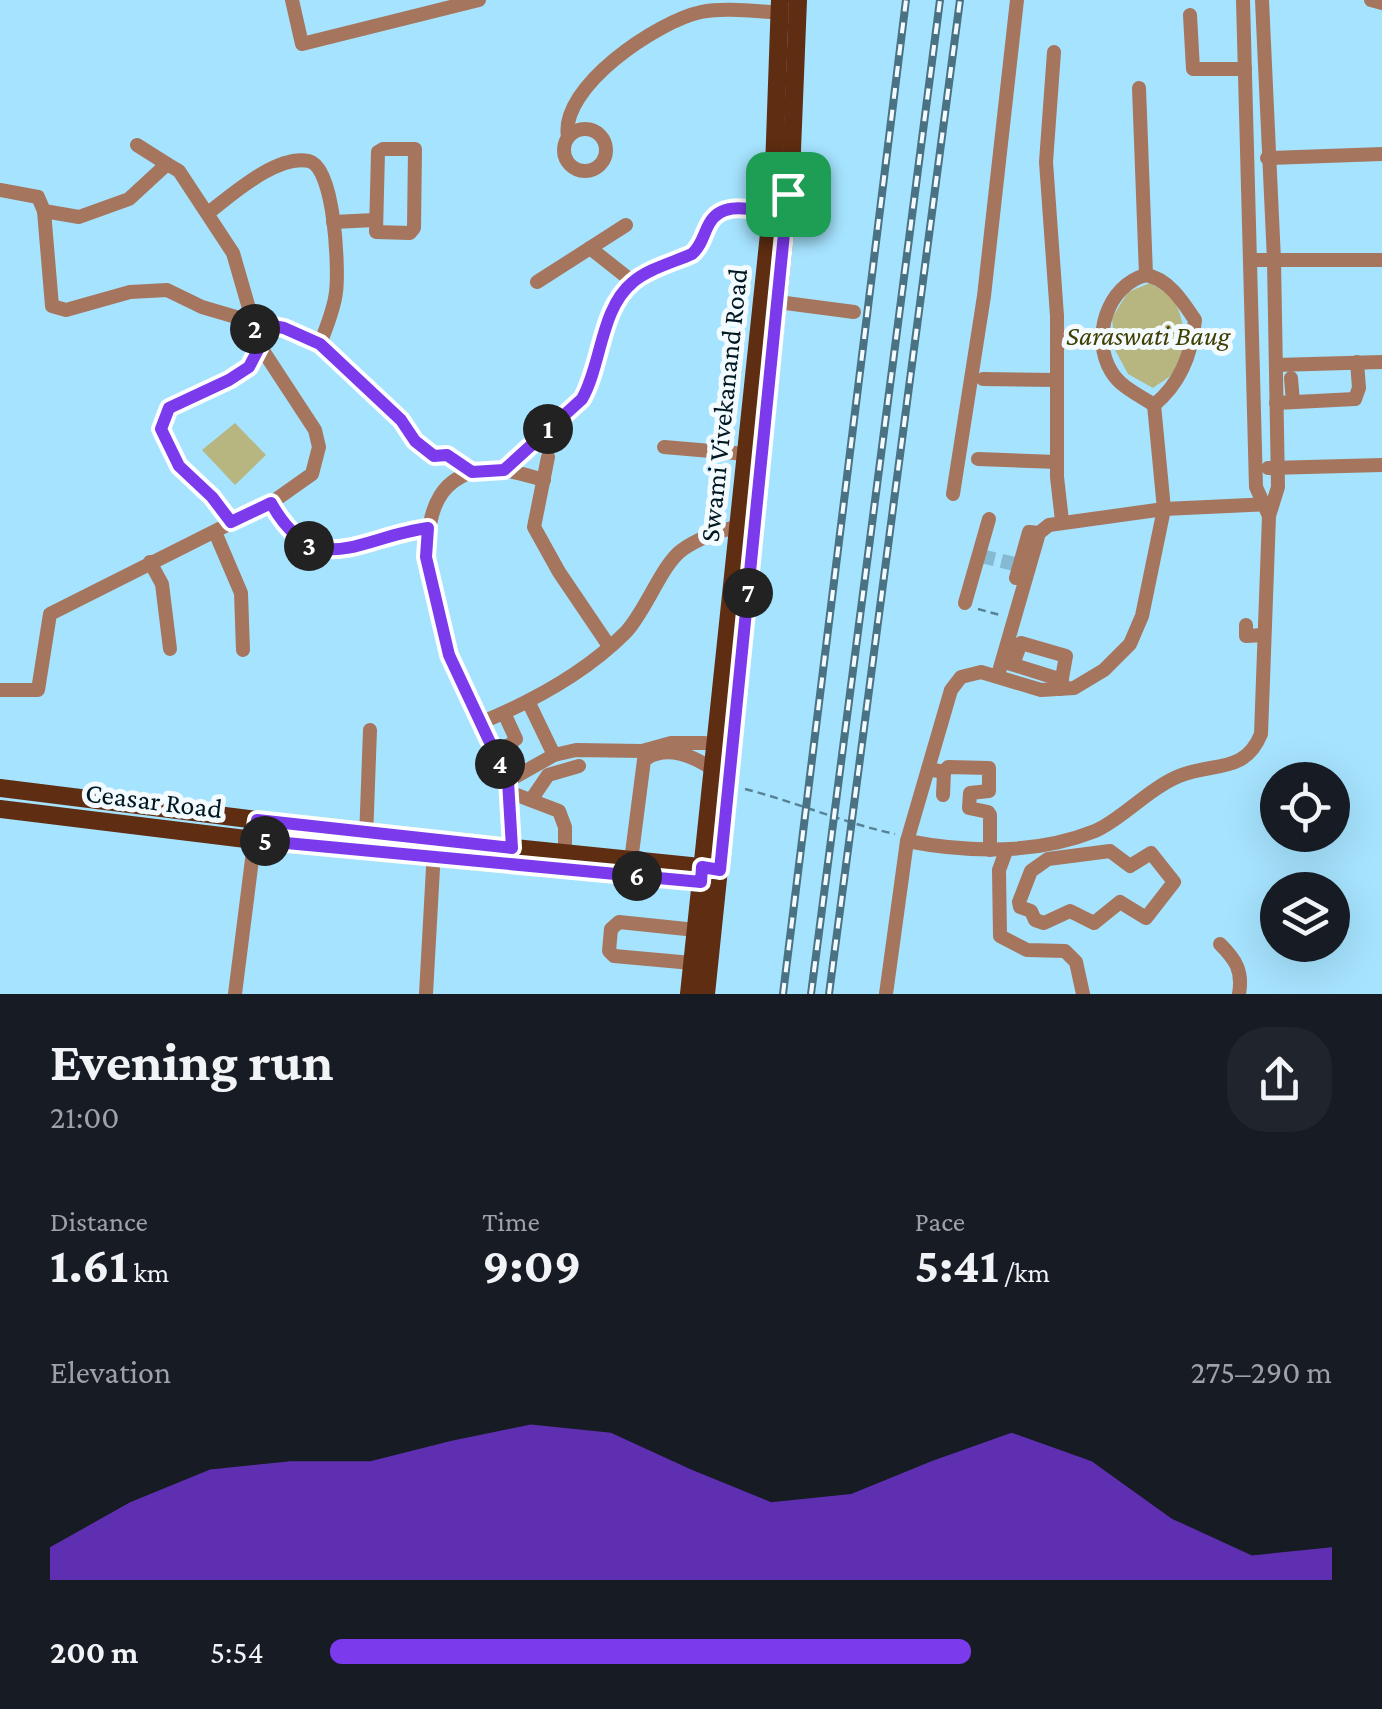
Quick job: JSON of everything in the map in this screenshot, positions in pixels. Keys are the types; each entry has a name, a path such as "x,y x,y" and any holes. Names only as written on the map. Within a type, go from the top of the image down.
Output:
{"main road":[{"name":"Swami Vivekanand Road","path":"689,994 696,930 729,784 718,743 738,526 777,201 789,7"},
{"name":"Swami Vivekanand Road","path":"706,994 714,770 778,302 777,201"},
{"name":"Ceasar Road","path":"0,788 257,820 366,841"},
{"name":"Ceasar Road","path":"0,808 254,840 366,841 710,876"},
{"name":"Ceasar Road","path":"510,856 565,855 631,861 710,876"}],"street":[{"path":"292,0 302,44 479,0"},
{"path":"952,494 984,296 1017,0"},
{"path":"1243,0 1256,487 1268,508"},
{"path":"1098,830 1110,851 1130,866 1151,853 1174,882 1146,918 1120,902 1094,923 1073,911 1047,922 1035,920 1031,910 1021,908 1019,902 1031,872 1046,852 1098,830 1176,777 1244,760 1261,734 1268,508 1278,487 1274,260 1262,0"},
{"path":"1370,0 1382,3"},
{"path":"568,136 569,112 614,60 662,27 703,6 789,7"},
{"path":"1190,15 1193,69 1245,68"},
{"path":"1054,52 1046,162 1062,522"},
{"path":"1139,88 1146,275"},
{"path":"0,690 38,690 50,614 271,503 312,474 319,448 315,430 260,346 233,254 179,171 137,145"},
{"path":"383,148 415,149 413,231 378,233 375,220 378,152 383,148"},
{"path":"1268,158 1382,154"},
{"path":"208,213 272,168 306,160 316,164 323,174 338,244 336,295 320,344"},
{"path":"44,211 79,217 129,199 167,164"},
{"path":"0,190 38,197 44,211 52,306 66,310 130,292 166,290 202,307 284,328 320,344 434,456 447,455 472,472"},
{"path":"504,470 582,399 612,312 633,282 692,254 711,219 722,210 777,201"},
{"path":"334,222 375,220"},
{"path":"536,282 626,226"},
{"path":"590,248 633,282"},
{"path":"1251,260 1382,260"},
{"path":"1146,275 1157,277 1182,300 1195,320 1188,359 1170,390 1154,404 1121,384 1111,371 1102,341 1104,318 1114,300 1127,284 1146,275"},
{"path":"778,302 854,312"},
{"path":"1057,342 1102,341"},
{"path":"231,522 212,497 179,466 161,429 169,408 249,367 260,346"},
{"path":"1276,403 1354,399 1359,388 1357,362"},
{"path":"1276,365 1382,362"},
{"path":"1291,378 1293,402"},
{"path":"983,379 1057,380"},
{"path":"1004,667 1041,690 1061,684 1074,688 1104,670 1130,644 1142,616 1164,508 1154,404"},
{"path":"664,446 746,454"},
{"path":"548,457 534,526 559,572 609,646"},
{"path":"978,459 1058,462"},
{"path":"1257,468 1382,465"},
{"path":"544,480 504,470 472,472 454,483 438,500 428,528 426,557 449,655 480,722 511,779 531,800 556,808 561,815 565,855"},
{"path":"271,503 298,540 316,550 360,546 404,531 428,528"},
{"path":"1007,612 1022,566 1039,533 1049,525 1164,508 1268,508"},
{"path":"965,603 989,519"},
{"path":"480,722 506,717 530,706 609,646 627,632 679,552 738,526"},
{"path":"215,532 241,593 243,650"},
{"path":"150,562 162,584 170,649"},
{"path":"1004,667 1022,566"},
{"path":"1246,636 1264,635"},
{"path":"886,994 906,841 951,690 962,677 1004,667 1021,643 1066,656 1061,684"},
{"path":"530,706 554,755"},
{"path":"506,717 514,741 503,749 511,779 510,856"},
{"path":"366,841 370,730"},
{"path":"511,779 554,755 576,750 642,751 671,743 718,743"},
{"path":"631,861 644,760 654,754 677,753 697,758 714,770"},
{"path":"511,779 525,758"},
{"path":"531,800 548,775 579,766"},
{"path":"944,795 944,772 948,767 988,768 988,791 970,793 969,808 988,812 990,850"},
{"path":"928,769 944,772"},
{"path":"235,994 257,820"},
{"path":"906,841 1006,851 1110,851"},
{"path":"426,994 434,847"},
{"path":"1006,851 1000,870 1000,936 1027,950 1064,952 1076,962 1083,994"},
{"path":"692,963 614,956 609,951 611,929 619,922 696,930"},
{"path":"1220,944 1238,964 1242,980 1239,994"}],"path":[{"path":"965,603 1003,616 1007,612"},
{"path":"729,784 806,805 906,841"}],"green space":[{"name":"Saraswati Baug","path":"1150,283 1175,303 1184,334 1178,366 1153,388 1128,374 1115,350 1112,318 1128,292"},
{"path":"235,423 266,455 235,485 202,450"}],"tunnel":[{"path":"981,556 1019,565"}],"railway":[{"path":"783,994 906,0"},
{"path":"811,994 940,0"},
{"path":"829,994 960,0"}],"route":[{"path":"788,194 720,870 702,867 701,882 254,840 257,820 512,848 508,781 449,655 426,557 428,528 404,531 360,546 316,550 298,540 271,503 231,522 212,497 179,466 161,429 169,408 249,367 260,346 253,322 284,328 320,344 434,456 447,455 472,472 504,470 582,399 612,312 633,282 692,254 711,219 722,210 771,212 773,196 788,194"}]}
